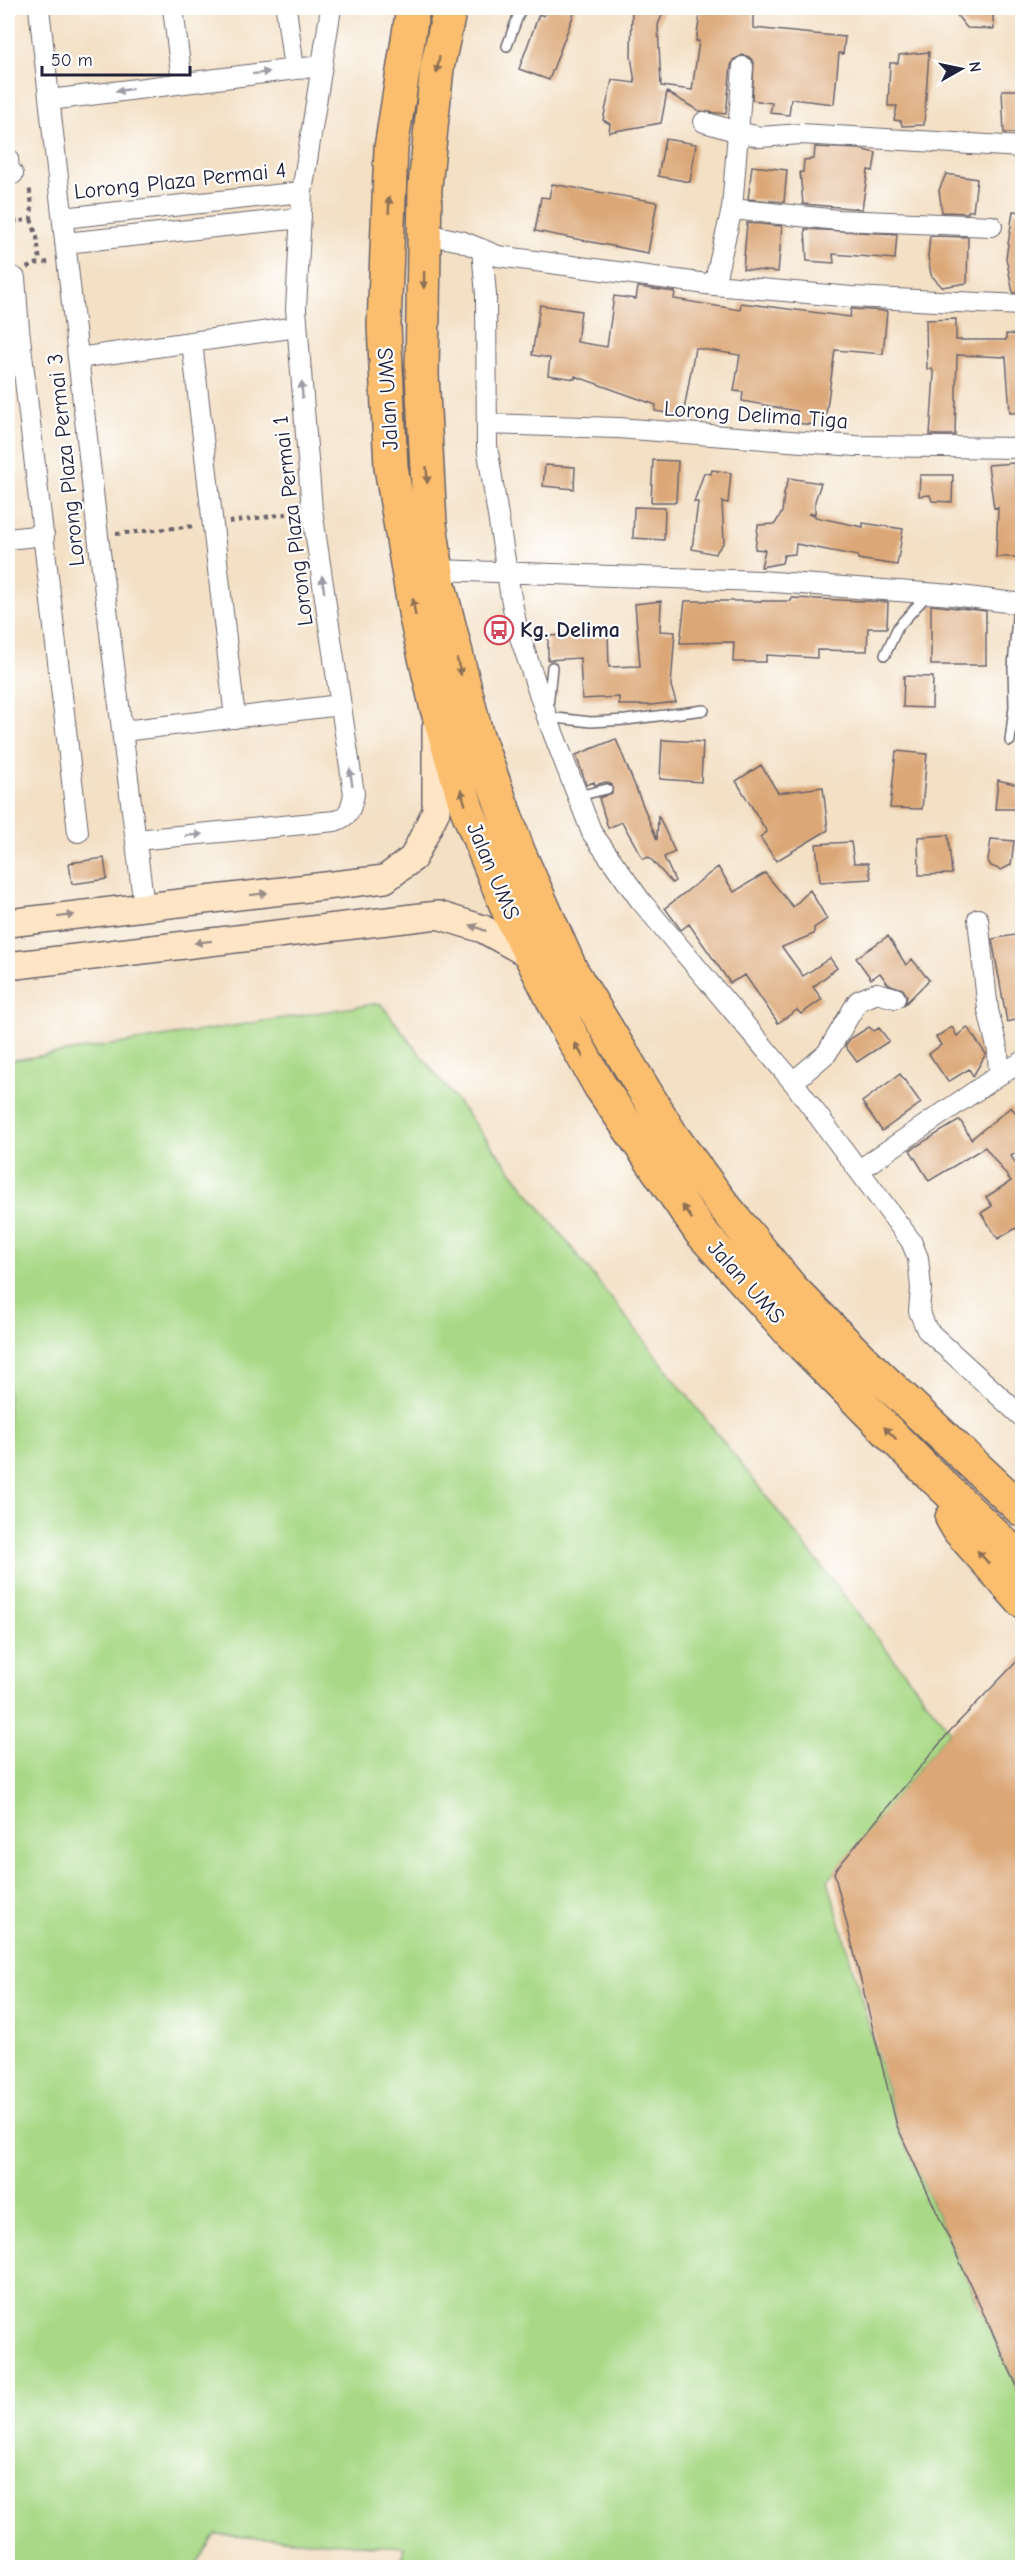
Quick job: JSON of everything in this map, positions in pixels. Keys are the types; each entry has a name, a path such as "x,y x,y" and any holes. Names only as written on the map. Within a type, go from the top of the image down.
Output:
{"highway":[{"name":"Jalan UMS","path":"413,8 391,148 384,326 391,467 416,618 436,705 467,809 509,912 566,1026 600,1086 700,1231 792,1334 925,1469 1023,1562"},
{"name":"Jalan UMS","path":"450,8 437,68 425,187 422,374 430,524 437,570 476,733 518,851 571,970 672,1136 724,1206 792,1289 862,1360 1019,1507"},
{"path":"925,1469 959,1530 1023,1601"}],"street":[{"name":"Lorong Plaza Permai 3","path":"39,8 98,536 144,907"},
{"path":"173,8 182,82"},
{"path":"286,8 294,69"},
{"name":"Lorong Plaza Permai 1","path":"136,840 335,821 343,818 351,809 354,794 312,510 296,309 302,192 320,66 331,8"},
{"path":"50,100 320,66"},
{"path":"714,285 732,209 743,67"},
{"path":"704,122 760,137 801,134 1023,147"},
{"name":"Lorong Plaza Permai 4","path":"63,218 302,192"},
{"path":"732,209 837,220 992,226"},
{"path":"66,251 301,218"},
{"path":"425,234 461,241 498,256 714,285 852,297 1023,305"},
{"path":"482,249 486,295 488,457 517,628 547,717 592,833 640,900 793,1082 911,1241 918,1258 921,1288 919,1311 927,1330 1023,1417"},
{"path":"15,278 78,832"},
{"path":"78,358 297,327"},
{"path":"192,342 211,524 235,718"},
{"name":"Lorong Delima Tiga","path":"487,424 618,428 856,446 1023,448"},
{"path":"8,539 45,535"},
{"path":"437,570 760,581 929,593 1020,604"},
{"path":"123,731 340,705"},
{"path":"8,923 385,879 414,858 436,811 436,705"},
{"path":"8,966 438,915 483,929 530,955"},
{"path":"978,919 988,1010 998,1051 999,1075"},
{"path":"793,1082 827,1053 858,1001 877,993 895,998"},
{"path":"859,1170 999,1075 1023,1062"}],"lane":[{"path":"507,46 520,8"},
{"path":"885,655 898,627 929,593"},
{"path":"1010,741 1014,707 1013,667 1020,604"},
{"path":"552,667 547,717 591,722 704,710"},
{"path":"578,796 607,789"}],"path":[{"path":"10,167 28,175 32,206 31,219 37,237 40,262"},
{"path":"8,212 13,215 16,222 13,234 8,238"},
{"path":"16,222 31,219"},
{"path":"15,278 33,264 66,251"},
{"path":"98,536 312,510"}],"green space":[{"path":"380,1003 950,1731 828,1880 897,2126 1022,2399 1022,2567 400,2568 404,2547 216,2535 194,2567 8,2568 8,1061"}],"building":[{"path":"547,8 576,8 549,80 519,69 539,14 544,16"},
{"path":"632,8 665,8 658,25 661,86 692,90 701,8 753,8 753,28 845,37 843,54 839,53 834,104 791,99 789,115 770,113 772,103 752,100 754,62 743,55 733,60 731,66 726,114 699,111 667,92 661,123 609,132 610,124 603,120 612,80 635,83 631,56"},
{"path":"951,8 992,8 994,29 967,28"},
{"path":"929,52 924,125 902,126 901,121 894,120 897,106 888,106 890,63 898,63 899,55"},
{"path":"1002,90 1023,90 1023,133 1004,133"},
{"path":"665,139 696,144 690,182 658,176"},
{"path":"815,147 859,149 876,153 873,171 868,170 862,209 803,204 800,172 803,172 804,160 814,159"},
{"path":"752,166 787,170 784,202 748,199"},
{"path":"946,174 977,179 973,211 968,211 968,213 942,212 939,190"},
{"path":"552,184 657,202 648,253 535,231 541,197 549,198"},
{"path":"1013,211 1023,212 1023,293 1013,293 1006,258"},
{"path":"747,223 782,226 778,272 743,269"},
{"path":"805,229 897,234 895,259 833,254 834,263 807,261"},
{"path":"930,236 968,237 967,283 942,287 931,275 928,256"},
{"path":"638,287 675,292 674,299 740,310 741,303 850,317 851,309 887,311 883,354 835,350 826,415 816,414 815,425 795,423 797,411 742,401 743,392 734,391 740,355 695,348 683,416 655,411 656,405 575,376 575,379 548,375 550,358 532,355 540,305 581,311 577,342 607,347 614,296 636,299"},
{"path":"956,319 956,340 1006,340 1006,334 1023,335 1023,413 1010,413 1006,357 957,355 955,435 930,435 934,375 932,369 927,369 926,320"},
{"path":"653,460 678,461 676,502 651,502"},
{"path":"1014,463 1020,508 1021,557 996,557 998,507 994,508 988,465"},
{"path":"545,465 575,467 574,489 543,486"},
{"path":"712,470 731,473 728,503 722,502 724,542 715,554 692,549 698,502 694,502 704,473 711,474"},
{"path":"920,475 953,475 952,502 932,501 930,495 919,496"},
{"path":"789,478 821,483 815,501 815,513 808,514 863,527 863,523 903,529 897,565 858,559 858,556 796,544 795,554 784,555 782,563 761,567 765,550 755,549 758,525 775,524 782,512 784,493"},
{"path":"634,507 665,508 664,540 633,538"},
{"path":"792,598 888,602 887,628 868,628 867,651 817,650 817,658 766,655 766,662 733,662 734,642 680,643 685,601 791,601"},
{"path":"661,601 660,631 675,632 671,686 676,702 619,705 619,697 582,699 580,658 548,660 548,636 608,633 609,667 640,666 635,604"},
{"path":"931,605 986,611 986,665 931,665"},
{"path":"904,676 933,677 932,708 903,707"},
{"path":"616,739 657,840 658,815 675,852 664,857 675,881 672,883 649,857 643,859 622,822 608,828 599,798 612,793 612,785 606,782 595,785 594,782 586,785 576,755"},
{"path":"662,740 703,742 701,782 660,779"},
{"path":"896,751 927,754 922,809 890,808"},
{"path":"761,765 778,793 823,787 828,830 776,861 760,837 767,832 736,781"},
{"path":"998,780 1019,785 1018,809 995,809"},
{"path":"948,835 952,874 919,875 918,837"},
{"path":"991,839 1014,841 1011,865 1001,870 991,866 988,861"},
{"path":"851,842 854,863 868,863 871,879 820,882 816,844"},
{"path":"104,858 107,879 72,884 69,863"},
{"path":"718,867 734,892 765,873 793,907 810,890 827,919 814,928 814,934 782,947 803,976 830,958 837,968 813,987 822,999 801,1014 797,1010 778,1023 745,975 730,983 689,924 681,930 665,908"},
{"path":"1020,934 1023,949 1023,1018 1007,1022 992,939"},
{"path":"888,936 906,965 912,959 929,980 905,1004 907,996 903,989 888,984 880,973 871,979 856,958"},
{"path":"869,1027 874,1031 879,1028 889,1041 857,1062 845,1046 850,1039"},
{"path":"952,1027 957,1036 967,1027 986,1054 973,1076 969,1069 948,1082 929,1054 941,1045 936,1037"},
{"path":"900,1074 921,1103 882,1131 862,1102"},
{"path":"1011,1107 1023,1122 1023,1148 1011,1156 1023,1175 1023,1224 998,1239 981,1213 992,1206 986,1197 1011,1181 985,1147 929,1181 910,1150 960,1120 971,1139"},
{"path":"1023,1655 1023,2399 897,2126 834,1872 950,1731"}],"place":[{"name":"Kg. Delima","path":"499,630"}]}
